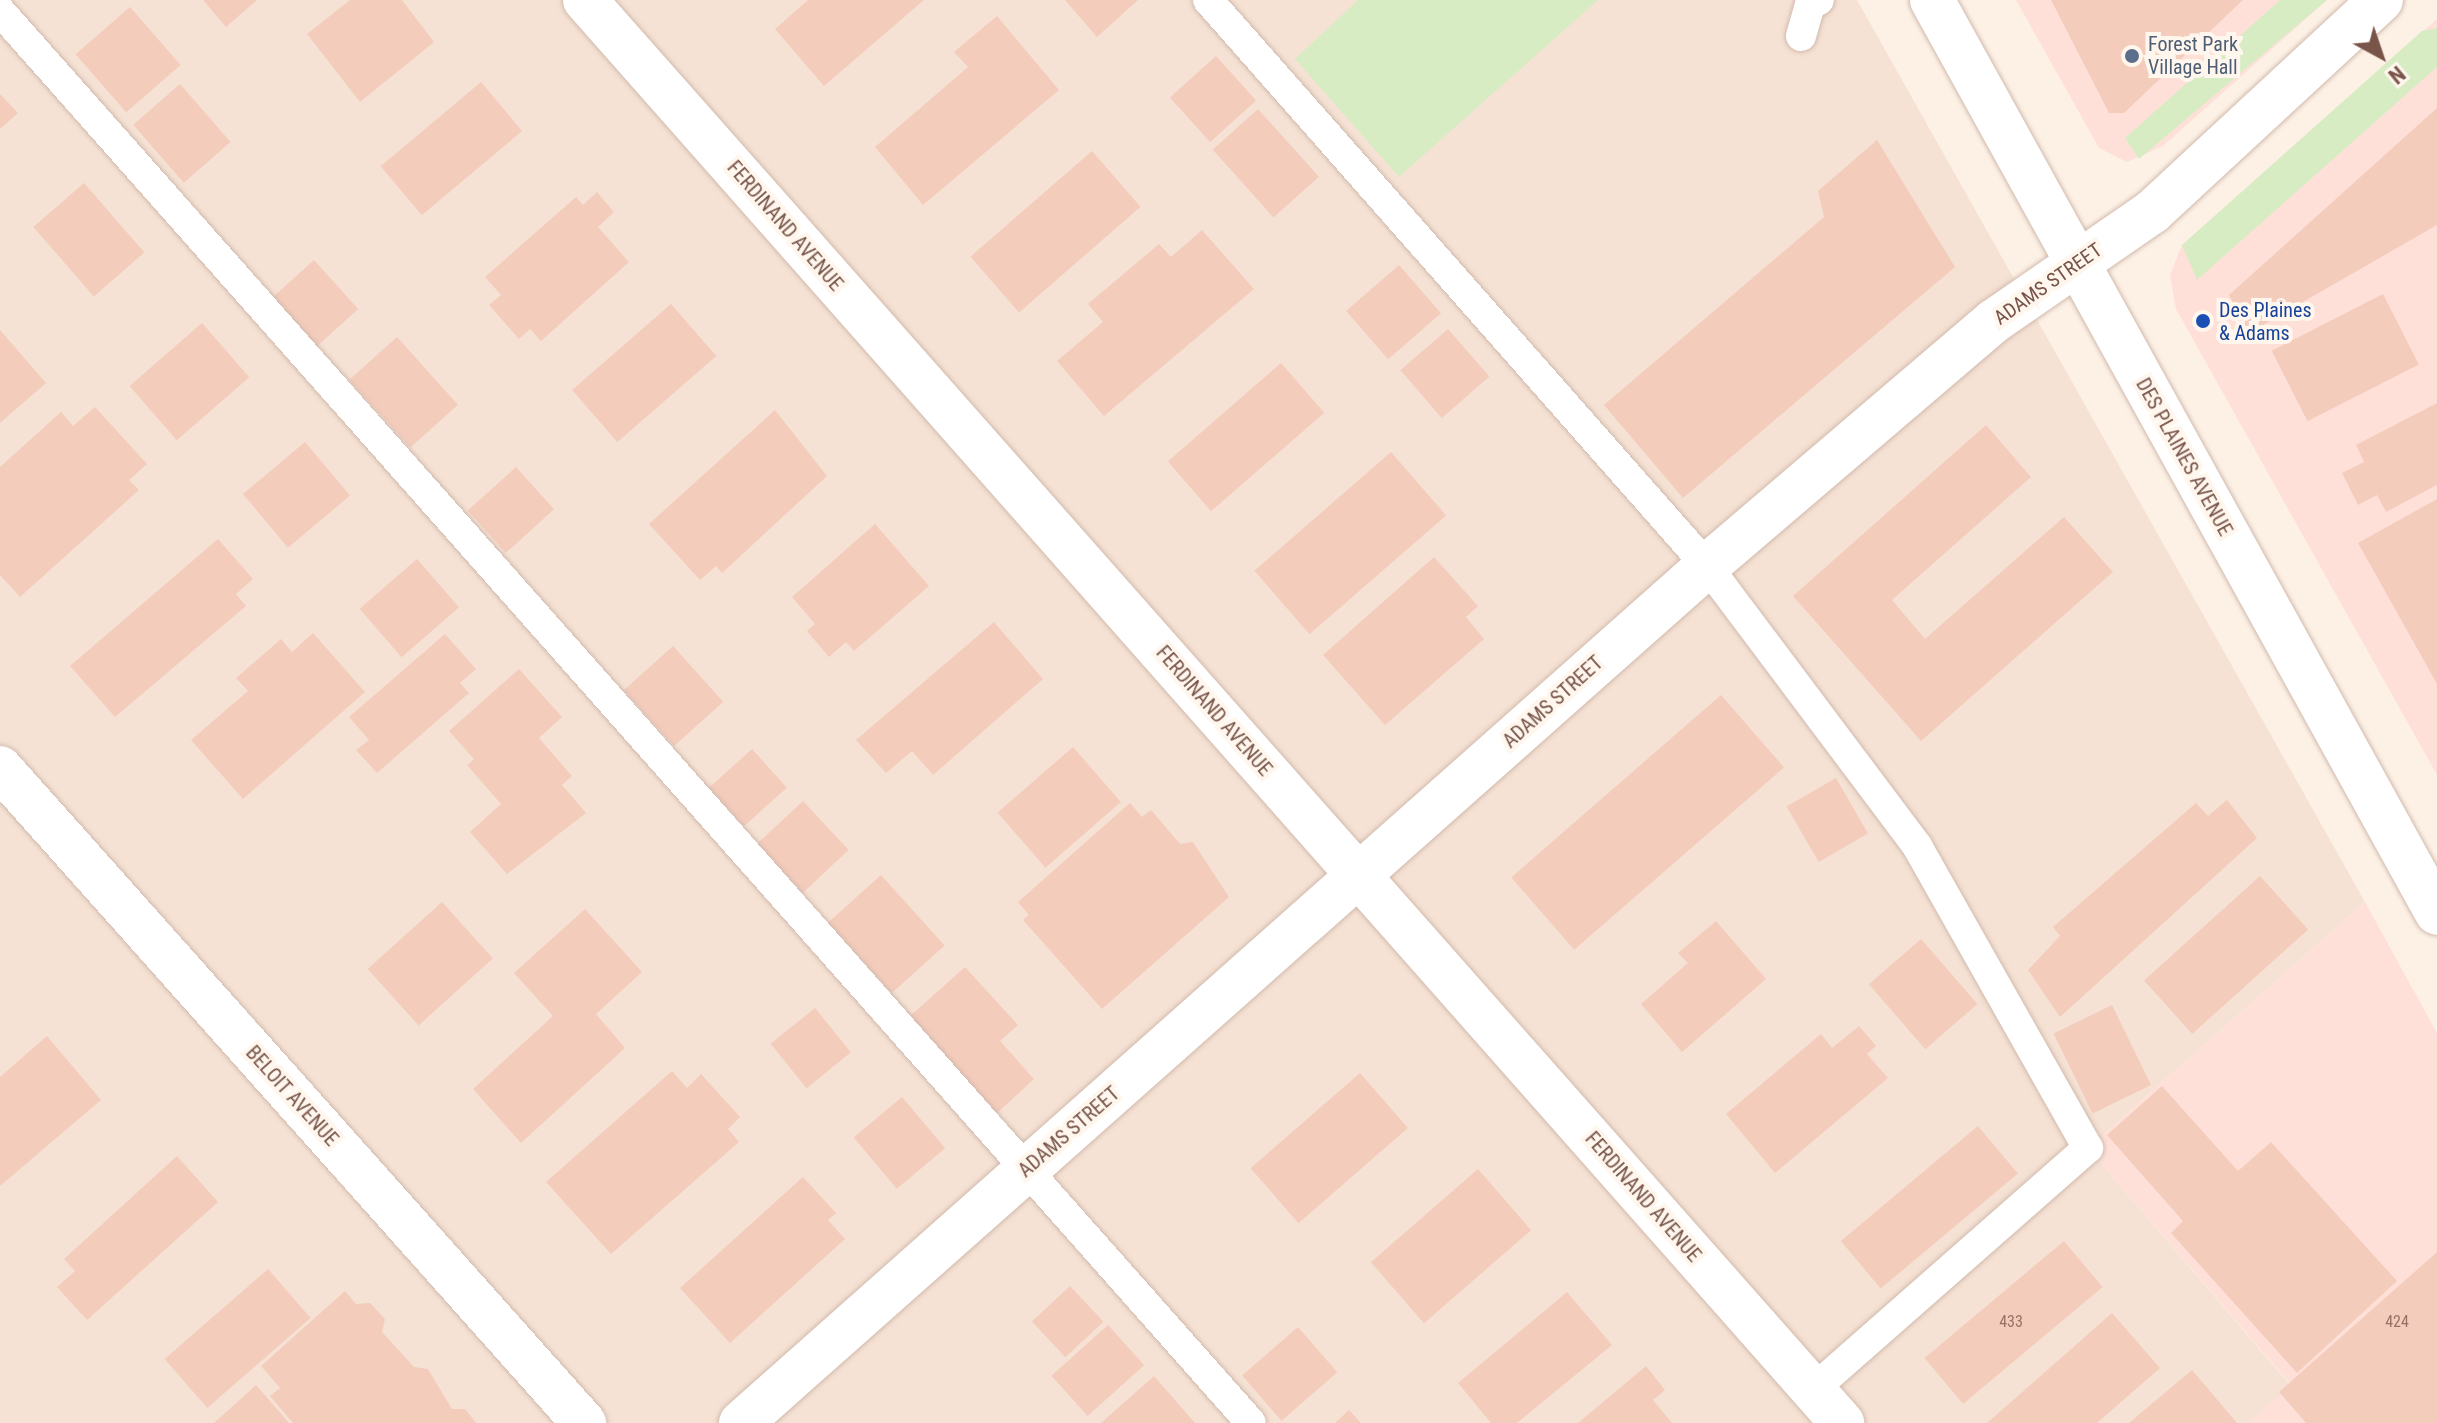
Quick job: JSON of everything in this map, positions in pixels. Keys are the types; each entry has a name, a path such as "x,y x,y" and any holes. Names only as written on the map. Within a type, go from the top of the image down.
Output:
{"street":[{"name":"FERDINAND AVENUE","path":"585,0 1842,1423"},
{"name":"DES PLAINES AVENUE","path":"1932,0 2437,913"},
{"name":"ADAMS STREET","path":"741,1423 1707,566 1994,321 2152,212 2381,0"},
{"name":"BELOIT AVENUE","path":"0,768 584,1423"}],"lane":[{"path":"1208,0 1707,566 1917,846 2088,1148 1813,1390"},
{"path":"1801,36 1819,0"},
{"path":"0,11 1251,1423"}],"shaded area":[{"path":"0,0 1857,0 2365,902 2088,1148 2291,1386 2249,1423 0,1423"},
{"path":"2016,0 2327,0 2163,146 2127,162 2099,148"},
{"path":"2437,19 2437,775 2176,309 2170,275 2182,245"},
{"path":"2365,902 2437,1033 2437,1423 2249,1423 2291,1385 2088,1148"}],"green space":[{"path":"1358,0 1598,0 1399,177 1295,59"},
{"path":"2280,0 2327,0 2139,159 2125,138"},
{"path":"2437,28 2437,67 2197,280 2182,245 2422,31"}],"building":[{"path":"203,0 257,0 226,27"},
{"path":"350,0 402,0 434,42 360,102 307,34"},
{"path":"808,0 924,0 824,86 775,29"},
{"path":"1065,0 1138,0 1097,37"},
{"name":"Forest Park Village Hall","path":"2051,0 2243,0 2124,113 2109,113"},
{"path":"130,7 181,65 126,112 76,54"},
{"path":"997,16 1059,90 923,205 875,147 968,67 954,52"},
{"path":"1216,56 1256,101 1210,142 1170,97"},
{"path":"481,82 522,131 422,215 381,166"},
{"path":"180,84 231,142 184,183 133,125"},
{"path":"0,94 18,113 0,129"},
{"path":"2437,108 2437,225 2249,333 2229,295"},
{"path":"1258,109 1319,177 1274,217 1213,150"},
{"path":"1877,140 1955,267 1683,498 1604,405 1824,217 1818,191"},
{"path":"1092,151 1141,207 1019,312 970,257"},
{"path":"84,183 144,252 94,296 33,227"},
{"path":"597,192 614,212 598,227 629,262 541,341 530,329 519,339 489,305 501,295 485,277 576,197 583,205"},
{"path":"1202,230 1254,289 1104,416 1057,361 1103,322 1088,304 1159,244 1171,257"},
{"path":"314,260 358,309 316,347 272,298"},
{"path":"1399,265 1441,313 1388,359 1346,311"},
{"path":"2383,294 2419,364 2307,421 2272,351"},
{"path":"671,304 716,356 617,442 572,390"},
{"path":"202,323 249,377 177,440 130,386"},
{"path":"1448,329 1489,377 1442,418 1400,370"},
{"path":"0,330 46,383 0,423"},
{"path":"397,337 458,405 410,447 349,380"},
{"path":"1281,363 1324,413 1211,511 1168,461"},
{"path":"2437,403 2437,485 2386,512 2377,495 2358,505 2342,473 2364,462 2356,445"},
{"path":"95,407 147,464 129,480 139,490 20,597 0,575 0,467 61,412 73,426"},
{"path":"775,410 827,476 722,573 716,566 700,580 649,524"},
{"path":"1986,425 2031,477 1892,600 1925,639 2064,517 2113,572 1921,741 1793,596"},
{"path":"305,442 350,496 288,548 243,494"},
{"path":"1391,452 1446,515 1310,634 1254,571"},
{"path":"516,467 554,509 506,553 468,510"},
{"path":"2437,499 2437,684 2358,543"},
{"path":"875,524 929,586 854,651 846,642 829,657 807,631 815,624 792,597"},
{"path":"218,539 253,579 236,594 246,606 115,717 70,666"},
{"path":"1434,557 1478,606 1466,617 1484,639 1385,725 1323,655"},
{"path":"417,559 459,607 402,657 360,609"},
{"path":"994,622 1043,679 933,775 912,751 886,773 856,740"},
{"path":"313,633 365,692 243,799 191,740 248,691 236,678 281,639 292,652"},
{"path":"445,634 476,669 460,683 469,693 377,773 356,750 369,740 349,717"},
{"path":"673,646 723,702 674,746 624,690"},
{"path":"519,669 562,717 539,738 572,776 562,785 586,813 507,874 470,832 501,804 467,765 474,759 449,731"},
{"path":"1721,695 1784,767 1574,950 1511,877"},
{"path":"1073,747 1121,802 1045,868 998,813"},
{"path":"752,749 787,788 744,826 709,788"},
{"path":"1836,778 1868,833 1819,862 1787,806"},
{"path":"2227,800 2257,838 2060,1017 2028,970 2060,936 2053,927 2196,803 2208,816"},
{"path":"803,801 849,850 803,893 757,844"},
{"path":"1130,803 1142,817 1151,810 1180,844 1193,842 1229,897 1102,1009 1023,920 1029,915 1018,902"},
{"path":"881,875 945,946 892,993 828,923"},
{"path":"2260,876 2308,930 2192,1034 2144,980"},
{"path":"442,902 493,958 419,1025 368,969"},
{"path":"585,909 642,972 596,1014 625,1048 521,1143 473,1089 553,1016 514,973"},
{"path":"1716,921 1766,979 1682,1052 1641,1004 1688,963 1678,953"},
{"path":"1921,939 1977,1004 1925,1049 1869,984"},
{"path":"965,967 1018,1025 1000,1041 1034,1079 995,1115 908,1018"},
{"path":"2112,1005 2151,1085 2093,1113 2054,1033"},
{"path":"815,1008 851,1052 807,1088 771,1044"},
{"path":"1859,1026 1876,1046 1867,1054 1888,1078 1775,1173 1726,1114 1821,1034 1832,1048"},
{"path":"47,1036 101,1100 0,1186 0,1077"},
{"path":"672,1071 687,1088 701,1074 740,1117 728,1129 739,1142 611,1254 546,1182"},
{"path":"1360,1073 1408,1128 1298,1223 1251,1168"},
{"path":"2162,1086 2238,1171 2271,1142 2397,1281 2297,1373 2171,1233 2183,1221 2107,1135"},
{"path":"902,1097 945,1148 897,1189 854,1137"},
{"path":"1978,1126 2018,1173 1881,1289 1841,1241"},
{"path":"177,1156 218,1202 87,1320 57,1287 75,1271 64,1259"},
{"path":"1478,1169 1531,1230 1424,1323 1371,1262"},
{"path":"803,1177 836,1213 828,1220 845,1239 730,1343 680,1288"},
{"path":"2064,1241 2103,1287 1963,1404 1925,1358"},
{"path":"2437,1252 2437,1423 2306,1423 2279,1392"},
{"path":"268,1269 311,1318 207,1408 165,1359"},
{"path":"1070,1286 1103,1322 1065,1357 1032,1321"},
{"path":"345,1291 356,1304 370,1303 385,1319 382,1332 414,1367 428,1369 452,1409 465,1409 476,1423 293,1423 270,1396 280,1388 261,1366"},
{"path":"1567,1292 1612,1345 1517,1423 1491,1423 1458,1383"},
{"path":"2112,1313 2160,1368 2097,1423 1987,1423"},
{"path":"1108,1325 1144,1365 1088,1416 1052,1376"},
{"path":"1298,1327 1337,1372 1282,1421 1242,1376"},
{"path":"1646,1366 1665,1390 1653,1400 1672,1423 1578,1423"},
{"path":"2192,1370 2237,1423 2129,1423"},
{"path":"1154,1376 1195,1423 1101,1423"},
{"path":"256,1385 289,1423 214,1423"},
{"path":"1349,1410 1361,1423 1335,1423"}],"place":[{"name":"Forest Park Village Hall","path":"2132,56"},
{"name":"Des Plaines & Adams","path":"2203,321"}]}
